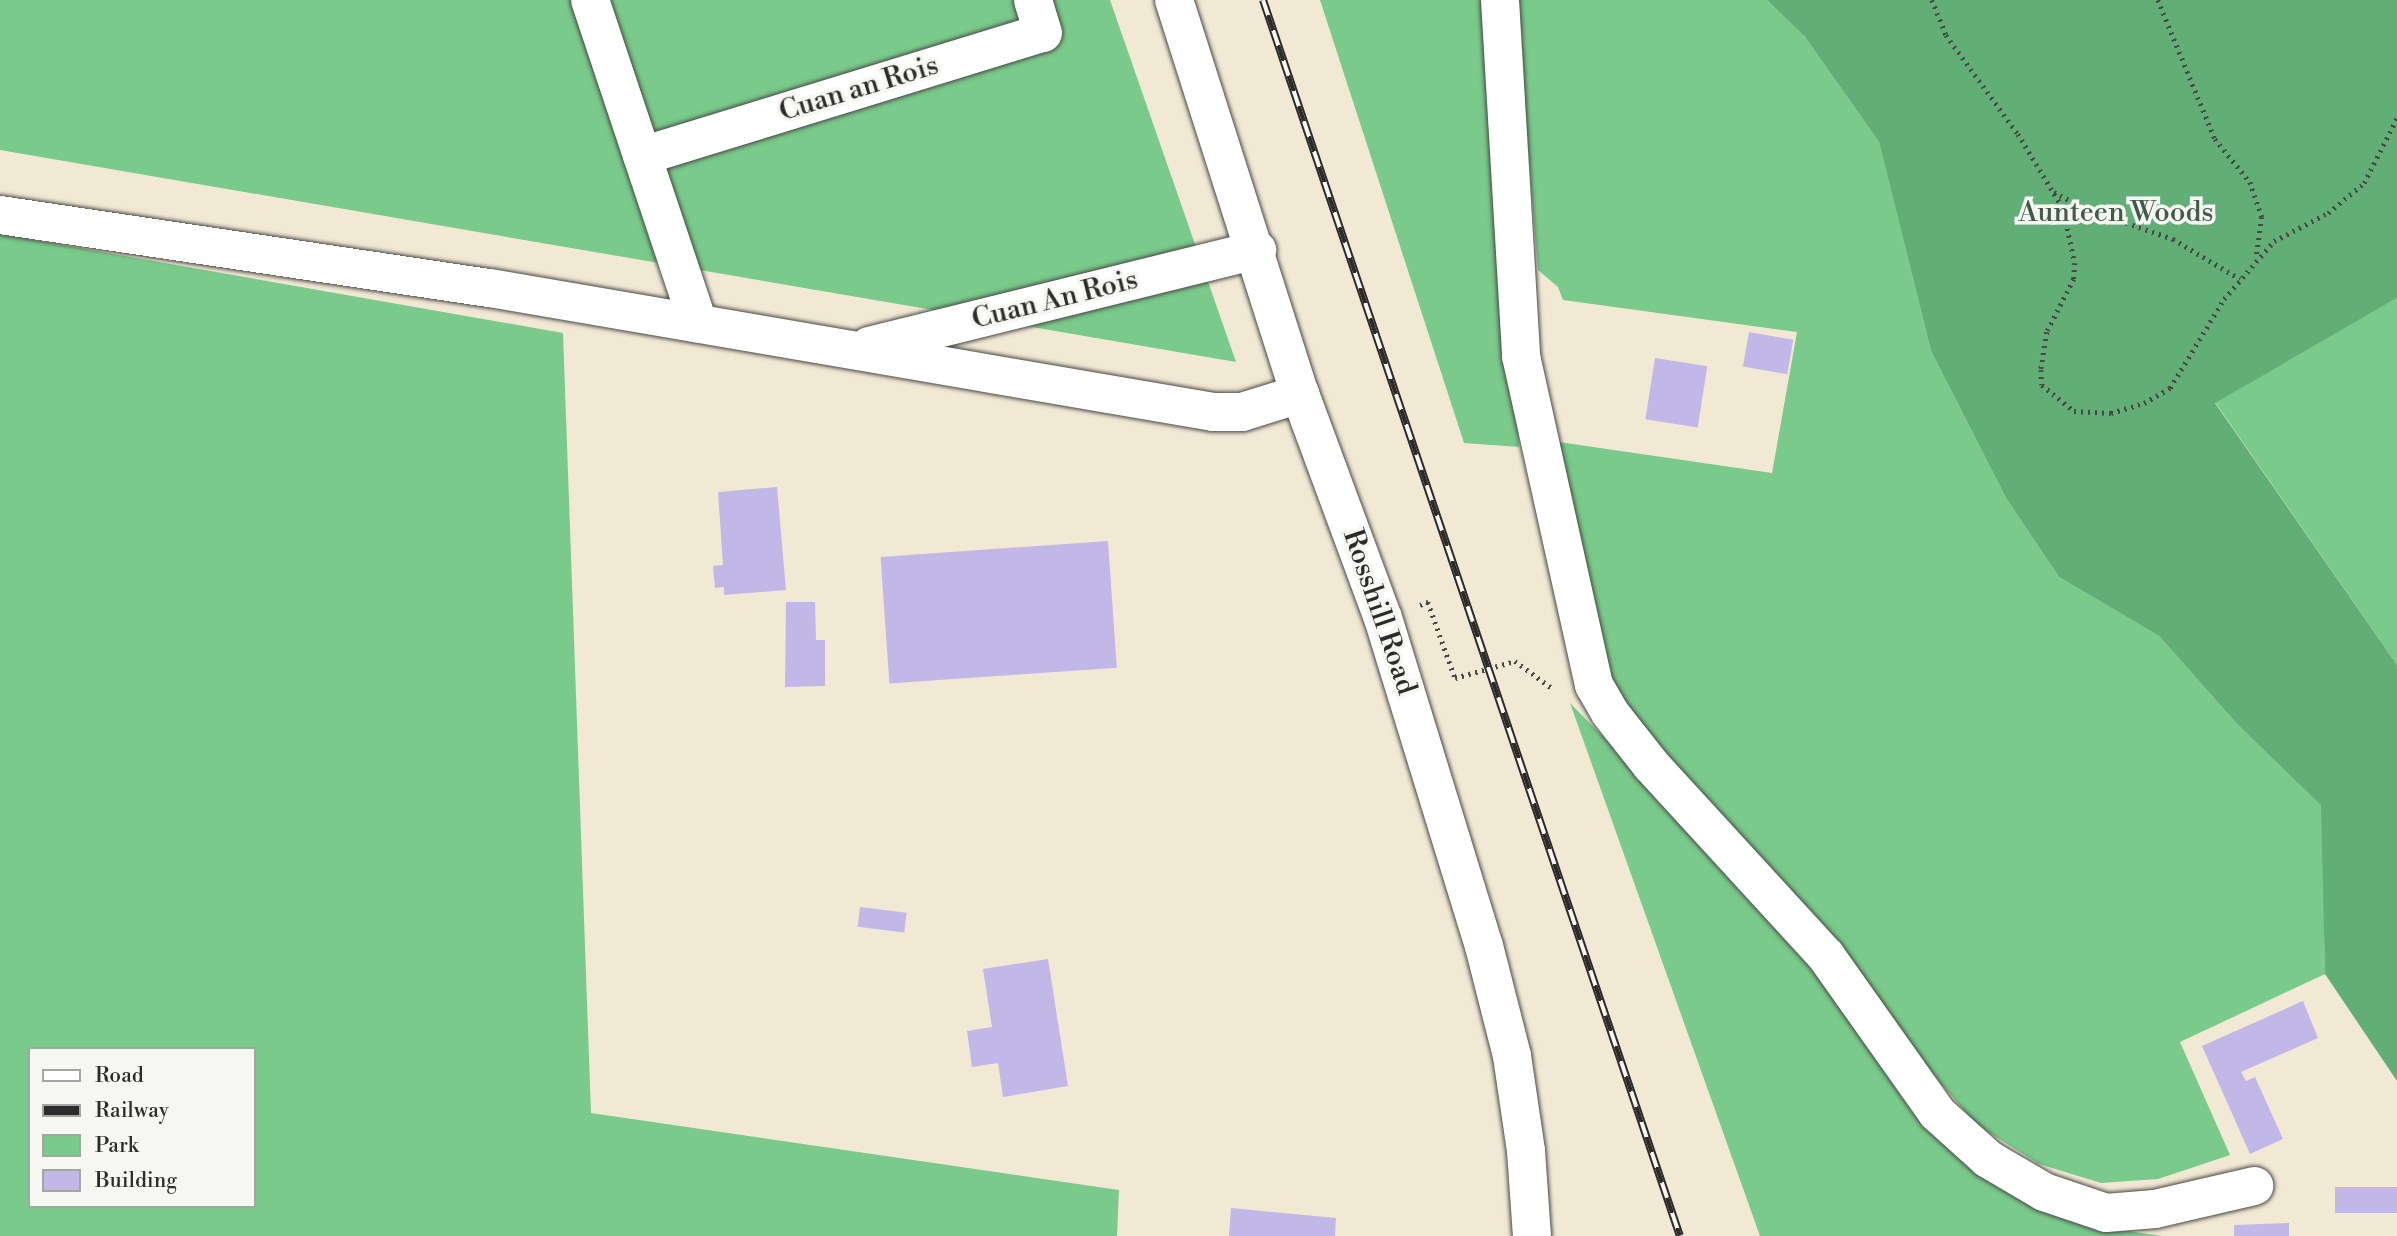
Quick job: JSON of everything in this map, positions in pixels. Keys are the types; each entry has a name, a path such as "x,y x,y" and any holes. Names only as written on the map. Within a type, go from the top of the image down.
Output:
{"street":[{"path":"590,0 698,323"},
{"name":"Cuan an Rois","path":"642,156 1043,33 1033,0"},
{"name":"Rosshill Road","path":"1174,0 1257,250 1300,394 1383,618 1485,946 1512,1056 1526,1151 1532,1236"},
{"path":"1500,0 1521,356 1594,685 1651,765 1826,956 1937,1113 1988,1160 2045,1192 2106,1213 2155,1209 2254,1186"},
{"path":"0,215 698,323 1213,412 1242,412 1300,394"},
{"name":"Cuan An Rois","path":"853,350 1257,250"}],"path":[{"path":"1932,0 1946,35 2018,134 2063,208 2075,263 2074,279 2047,332 2041,378 2042,385 2059,403 2074,411 2111,413 2144,403 2170,388 2240,279 2256,260 2274,241 2328,213 2364,183 2397,118"},
{"path":"2158,0 2215,139 2250,182 2262,217 2256,260"},
{"path":"2053,192 2086,209 2173,239 2216,269 2240,279"},
{"path":"1383,618 1428,602 1455,678 1515,661 1562,695 1594,685"}],"green space":[{"path":"0,0 1110,0 1236,362 0,150"},
{"path":"1320,0 1491,0 1519,447 1464,443"},
{"path":"1516,0 1767,0 1805,37 1879,142 1931,351 2006,498 2059,577 2159,636 2237,724 2322,805 2325,974 2180,1042 2230,1155 2158,1179 2101,1183 2039,1164 1977,1125 1619,714 1552,441 1772,473 1797,332 1563,300 1558,287 1538,270"},
{"name":"Aunteen Woods","path":"1767,0 2397,0 2397,298 2215,403 2397,665 2397,1081 2325,974 2321,805 2237,724 2159,636 2059,577 2006,498 1931,351 1879,142 1805,37"},
{"path":"0,234 563,333 591,1113 1119,1190 1117,1236 0,1236"},
{"path":"2397,298 2397,665 2215,402"},
{"path":"1570,703 1802,940 1918,1097 2108,1228 2162,1236 1760,1236"}],"building":[{"path":"1749,332 1793,340 1787,374 1743,366"},
{"path":"1655,358 1707,366 1698,428 1645,419"},
{"path":"777,487 786,590 724,595 724,587 715,588 713,566 723,565 718,492"},
{"path":"1108,541 1117,668 889,684 881,557"},
{"path":"786,602 815,602 816,640 825,640 825,686 785,687"},
{"path":"860,907 907,913 904,933 858,927"},
{"path":"1048,959 1068,1086 1003,1097 998,1063 972,1067 967,1031 992,1027 983,969"},
{"path":"2303,1001 2318,1038 2241,1072 2246,1081 2255,1077 2283,1139 2250,1154 2202,1046"},
{"path":"2335,1187 2397,1187 2397,1213 2335,1213"},
{"path":"1231,1208 1336,1218 1335,1236 1229,1236"},
{"path":"2289,1223 2289,1236 2234,1236 2234,1225"}],"railway":[{"path":"1263,0 1680,1236"}]}
